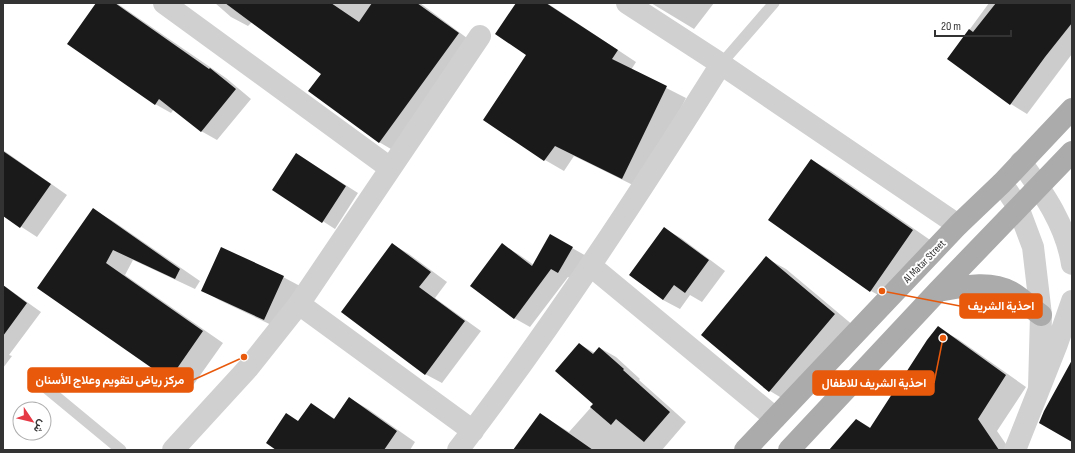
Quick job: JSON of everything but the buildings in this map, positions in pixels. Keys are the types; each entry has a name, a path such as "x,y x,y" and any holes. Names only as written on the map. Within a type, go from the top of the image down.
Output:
{"main road":[{"name":"Al Matar Street","path":"745,450 958,225 1002,183 1072,109"},
{"path":"789,450 938,291 1072,152"},
{"path":"938,291 980,285 998,287 1012,292 1041,315"}],"street":[{"path":"164,3 390,168"},
{"path":"627,3 721,64 958,225"},
{"path":"173,450 250,367 299,304 480,36"},
{"path":"458,450 516,373 591,266 659,163 721,64"},
{"path":"1022,162 1057,217 1065,235 1072,264"},
{"path":"1002,183 1018,207 1033,247 1041,315 1039,388"},
{"path":"591,266 775,418"},
{"path":"1020,448 1039,388 1057,344 1072,301"},
{"path":"299,304 473,431"}],"lane":[{"path":"721,64 774,3"},
{"path":"40,383 121,450"}],"place":[{"name":"احذية الشريف","path":"882,291"},
{"name":"احذية الشريف للاطفال","path":"943,338"},
{"name":"مركز رياض لتقويم وعلاج الأسنان","path":"244,357"}]}
